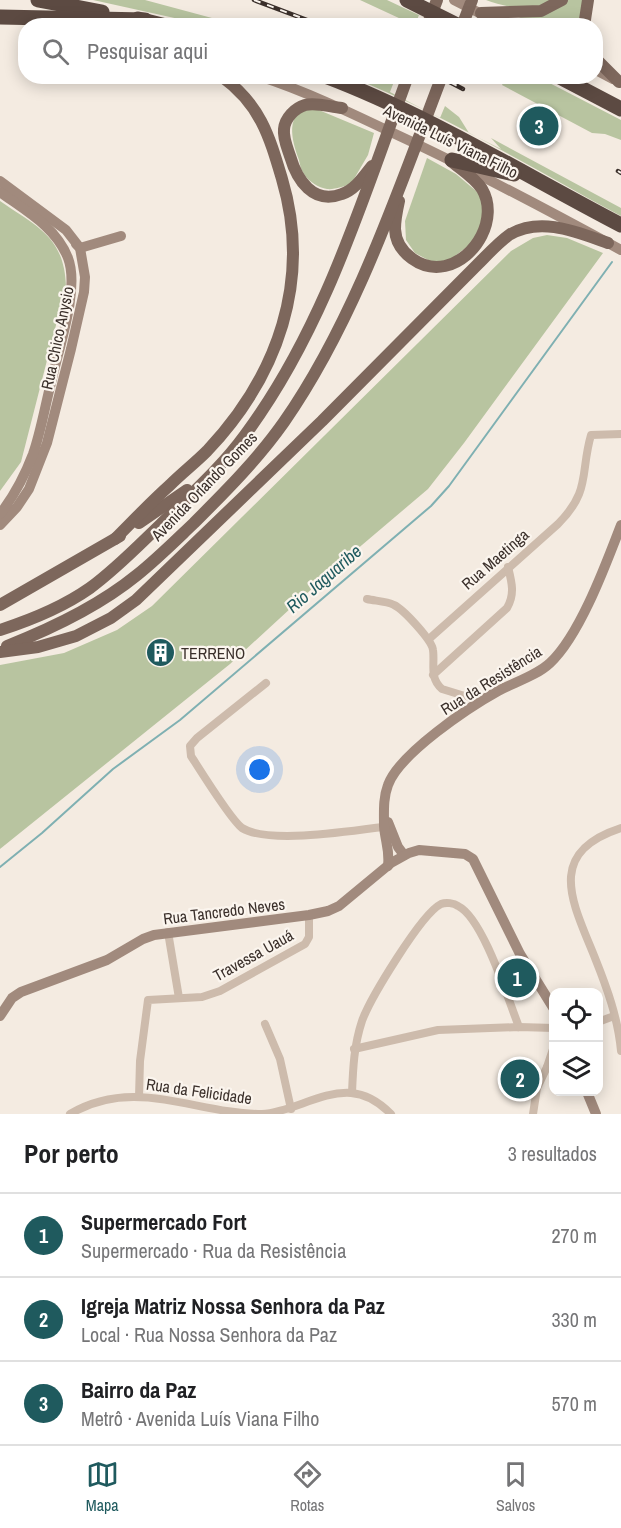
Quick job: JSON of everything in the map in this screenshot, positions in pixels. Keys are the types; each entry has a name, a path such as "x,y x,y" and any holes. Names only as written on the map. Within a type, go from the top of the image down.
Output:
{"highway":[{"path":"38,0 134,18"},
{"path":"407,0 444,18"},
{"path":"0,17 48,18"},
{"name":"Avenida Luís Viana Filho","path":"344,84 440,128 617,223"},
{"path":"573,84 621,109"},
{"path":"450,159 533,178"}],"main road":[{"path":"430,18 437,0"},
{"path":"464,18 472,0"},
{"path":"481,13 541,11 553,7 562,0"},
{"path":"585,18 588,0"},
{"path":"603,66 620,82"},
{"path":"115,539 207,450 240,410 271,355 285,318 295,254 288,197 276,158 258,114 232,84"},
{"name":"Avenida Orlando Gomes","path":"0,630 54,609 90,588 122,561 213,473 244,436 265,407 291,362 336,268 405,84"},
{"name":"Avenida Orlando Gomes","path":"0,650 52,628 87,609 135,577 173,543 251,465 285,420 329,348 372,254 439,84"},
{"path":"342,108 303,105 288,117 284,129 285,136 294,170 302,184 310,191 323,196 343,194 357,183 377,160"},
{"path":"406,171 396,216 397,239 400,246 415,261 425,265 444,266 462,257 480,240 487,225 488,215 482,189 450,159"},
{"path":"0,650 38,647 76,636 111,618 136,600 510,235 527,227 547,226 567,229 608,243"},
{"path":"0,605 115,539 213,473"}],"street":[{"path":"454,0 490,18"},
{"path":"0,17 18,20"},
{"path":"603,74 620,82"},
{"name":"Avenida Luís Viana Filho","path":"280,84 342,108 450,159 621,250"},
{"path":"0,181 56,221 80,248"},
{"name":"Rua Chico Anysio","path":"0,192 54,232 66,252 72,276 69,307 38,435 24,474 0,514"},
{"path":"80,248 121,236"},
{"path":"66,252 66,248 72,243 80,248"},
{"name":"Rua Chico Anysio","path":"0,525 17,507 29,489 47,443 84,292 85,277 80,248"},
{"name":"Rua Maetinga","path":"429,639 558,524 577,501 584,478 591,435 621,434"},
{"name":"Rua da Resistência","path":"388,866 386,791 398,766 481,701 540,671 555,658 586,606 621,525"},
{"path":"433,675 507,608 513,594 508,567"},
{"path":"367,599 395,605 429,639 433,648 433,675 437,686 444,691 481,701"},
{"path":"266,683 196,738 190,746 191,756 237,823 250,831 282,836 306,835 386,823"},
{"name":"Rua da Resistência","path":"386,823 404,855"},
{"path":"621,828 600,834 584,847 574,863 571,886 575,908 617,1004 614,1016 621,1051"},
{"path":"388,866 404,855 419,850 465,854 472,857 520,954 549,1001"},
{"name":"Rua Tancredo Neves","path":"0,1016 12,998 21,992 108,960 143,939 168,932 328,911 339,906 388,866"},
{"path":"391,1114 372,1100 352,1093 354,1049 362,1019 374,995 400,953 440,904 458,905 470,915 485,941 519,1027"},
{"name":"Travessa Uauá","path":"139,1097 140,1055 148,1001 202,996 220,991 300,948 309,939 309,915"},
{"path":"168,932 180,998"},
{"path":"603,1020 614,1016"},
{"path":"265,1024 283,1070 291,1108"},
{"path":"354,1049 438,1030 549,1028"},
{"path":"533,1114 537,1088 549,1069"},
{"name":"Rua da Felicidade","path":"70,1114 101,1100 139,1097 259,1114 291,1108 320,1097 352,1093"},
{"path":"589,1096 596,1114"}],"green space":[{"path":"93,0 145,0 212,18 174,18"},
{"path":"360,0 387,0 419,15 418,18 399,18"},
{"path":"486,0 552,0 537,6 519,8"},
{"path":"568,0 583,0 581,18 521,18 515,15 537,14 562,5"},
{"path":"367,84 393,84 390,92 433,114"},
{"path":"552,84 621,120 621,140 605,134 592,133 502,85"},
{"path":"445,106 459,117 469,133 454,125 440,118"},
{"path":"314,108 374,133 368,155 351,184 333,189 324,188 311,182 302,171 292,136 292,128 298,114"},
{"path":"477,137 501,149 491,138 621,208 621,216 521,161"},
{"path":"427,158 456,174 482,196 485,210 476,240 447,262 430,261 415,253 406,240 405,221"},
{"path":"0,201 37,226 54,244 64,269 66,286 21,462 0,491"},
{"path":"547,235 567,238 603,253 428,489 329,573 230,664 0,849 0,665 64,653 117,630 152,606 511,251 533,238"}],"waterway":[{"name":"Rio Jaguaribe","path":"0,867 42,833 113,769 180,720 431,506 449,486 612,262"}],"railway":[{"path":"254,0 302,18"},
{"path":"453,84 463,89"}],"place":[{"name":"Bairro da Paz","path":"539,126"},
{"name":"TERRENO","path":"160,653"},
{"name":"Supermercado Fort","path":"517,978"},
{"name":"Igreja Matriz Nossa Senhora da Paz","path":"520,1079"}]}
